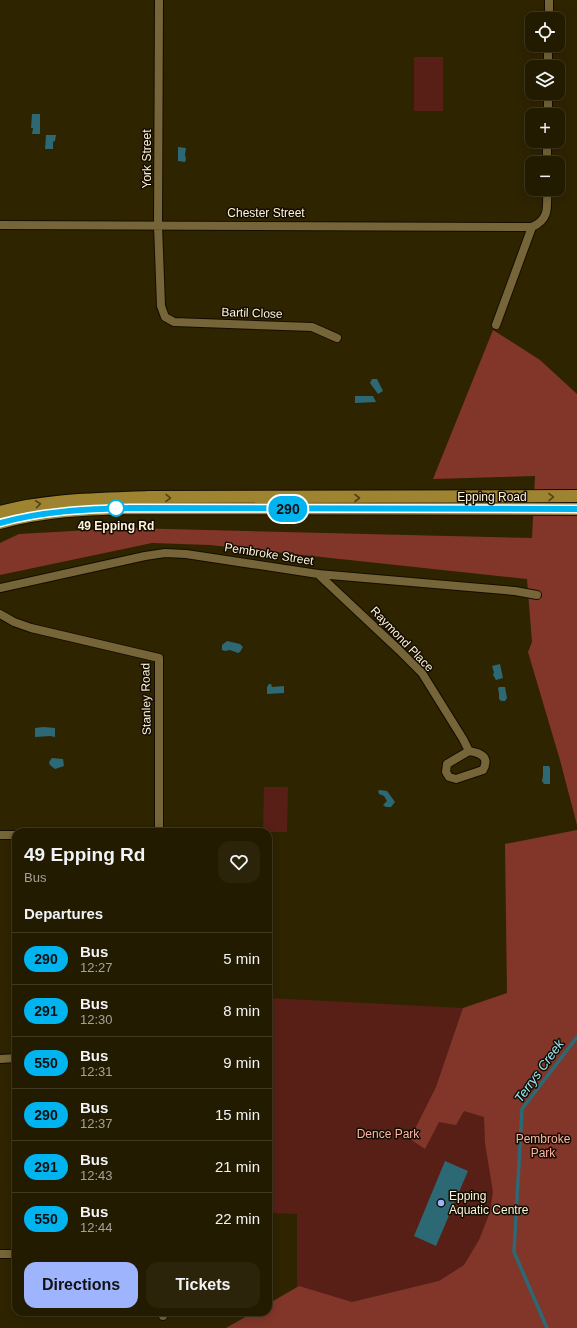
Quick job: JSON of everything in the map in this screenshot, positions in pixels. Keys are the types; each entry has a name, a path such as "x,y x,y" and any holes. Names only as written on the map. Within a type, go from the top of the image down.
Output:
{"main road":[{"name":"Epping Road","path":"0,523 61,511 131,508 524,503 577,496"},
{"name":"Epping Road","path":"0,512 38,504 71,500 125,498 524,503 577,509"}],"street":[{"name":"York Street","path":"159,0 158,225 161,306 165,317"},
{"path":"549,0 549,12"},
{"path":"496,325 532,227 540,223 545,218 547,211 547,196"},
{"name":"Chester Street","path":"0,225 532,227"},
{"name":"Bartil Close","path":"165,317 174,322 312,327 337,338"},
{"name":"Pembroke Street","path":"0,588 138,557 165,553 186,554 318,574 515,591 537,595"},
{"name":"Raymond Place","path":"318,574 422,673 469,751"},
{"name":"Stanley Road","path":"0,614 14,622 31,628 159,658 159,828"},
{"path":"469,751 479,753 484,757 486,765 483,770 456,779 449,777 446,772 447,764 469,751"},
{"path":"0,835 12,835"},
{"path":"0,1059 12,1058"},
{"path":"0,1254 12,1254"}],"green space":[{"path":"414,57 443,57 443,111 414,111"},
{"path":"493,330 540,360 577,394 577,825 560,760 528,652 532,642 527,579 210,545 152,543 0,575 0,543 19,534 127,528 532,538 535,476 433,479"},
{"path":"264,787 288,787 287,832 272,832 272,828 263,828"},
{"name":"Pembroke Park","path":"577,830 577,1328 226,1328 247,1316 272,1316 272,1302 299,1286 352,1302 439,1281 464,1265 479,1240 490,1212 493,1192 485,1143 484,1117 464,1111 456,1125 439,1122 425,1149 410,1139 436,1087 463,1008 507,993 505,844"},
{"name":"Dence Park","path":"272,998 463,1008 577,1002 577,1328 297,1328 297,1214 272,1213"}],"water":[{"path":"32,114 40,114 40,134 32,134"},
{"path":"46,135 56,135 55,141 53,142 53,149 45,149"},
{"path":"178,147 186,148 185,162 178,161"},
{"path":"372,379 377,379 383,391 378,394 370,383"},
{"path":"355,396 373,396 376,402 355,403"},
{"path":"227,641 240,644 243,647 238,653 230,650 222,650 222,645"},
{"path":"500,664 503,678 496,680 493,675 494,672 492,666"},
{"path":"271,684 272,687 284,686 284,693 267,694 267,687"},
{"path":"499,687 505,687 507,698 505,701 501,701 499,699"},
{"path":"35,728 55,728 55,737 35,737"},
{"path":"52,758 63,759 64,766 55,769 49,762"},
{"path":"543,766 549,766 550,768 550,784 544,784 542,781"},
{"path":"378,791 387,791 395,802 391,807 386,807 383,805 387,801 384,796 379,794"},
{"name":"Epping Aquatic Centre","path":"445,1161 468,1171 436,1246 414,1236"}],"waterway":[{"name":"Terrys Creek","path":"547,1328 514,1252 522,1109 577,1037"}],"bus line":[{"name":"290","path":"0,523 61,511 131,508 577,509"}],"place":[{"name":"49 Epping Rd","path":"116,508"},
{"name":"Epping Aquatic Centre","path":"441,1203"}]}
